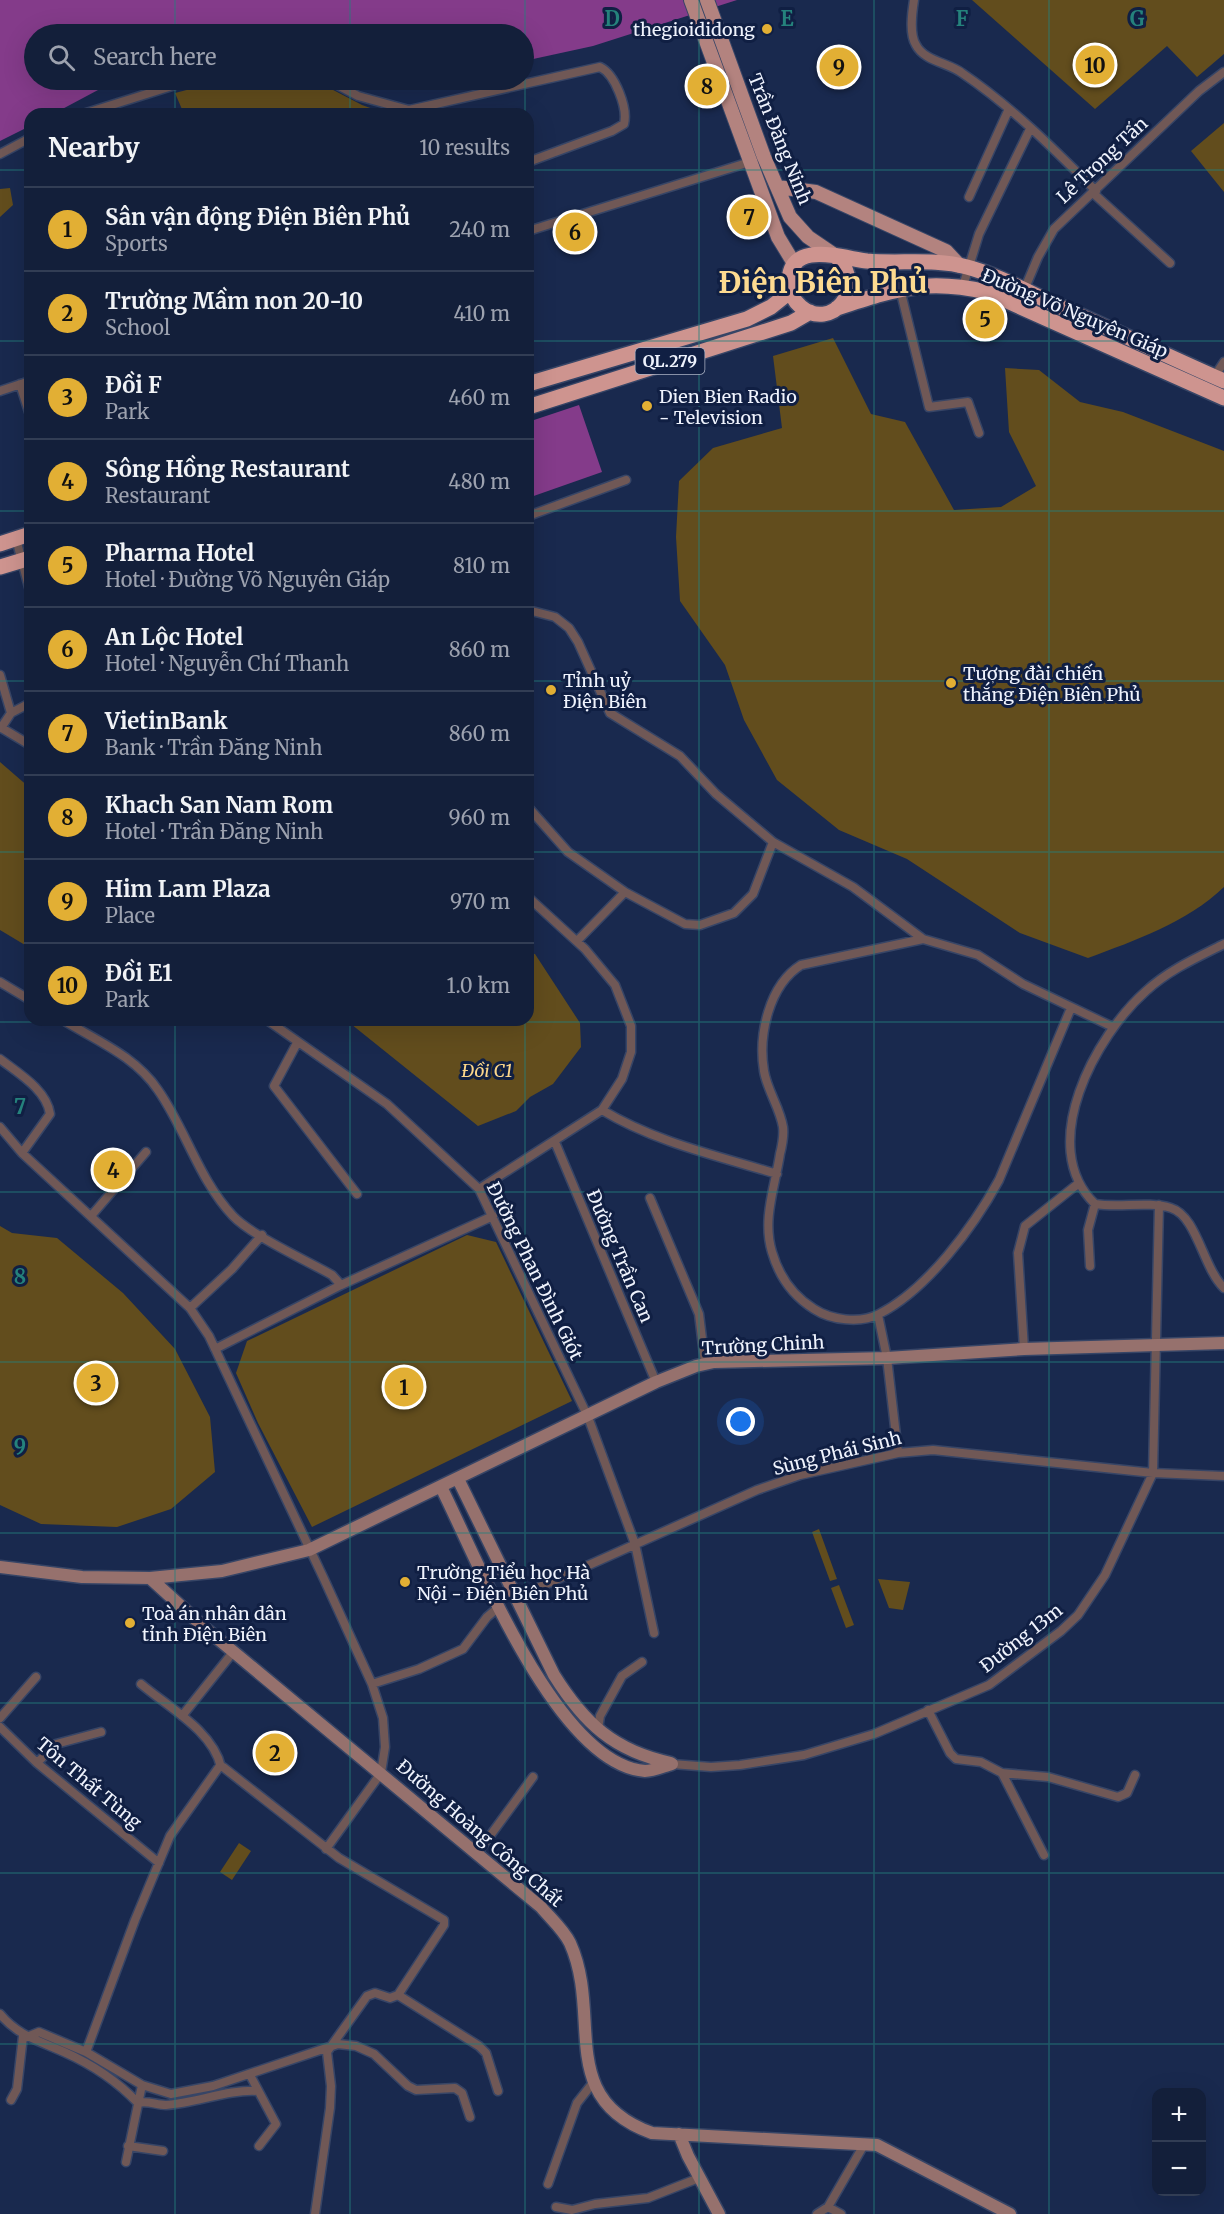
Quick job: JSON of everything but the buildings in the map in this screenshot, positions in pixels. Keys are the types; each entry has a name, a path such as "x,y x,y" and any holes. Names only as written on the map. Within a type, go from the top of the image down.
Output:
{"highway":[{"path":"810,312 795,300 790,291 789,282 795,265 810,254 836,256 848,273 850,282 844,301 837,308"},
{"name":"Đường Võ Nguyên Giáp","path":"836,256 869,261 913,261 964,266 1023,290 1219,379"},
{"name":"Đường Võ Nguyên Giáp","path":"837,308 923,284 963,286 987,292 1224,398"},
{"name":"QL.279","path":"534,382 747,319 771,307 790,291"},
{"name":"QL.279","path":"534,405 791,323 810,312 829,312 837,308"},
{"path":"0,544 23,537"},
{"path":"0,567 24,560"}],"main road":[{"name":"Trần Đăng Ninh","path":"691,0 778,237 795,265"},
{"name":"Trần Đăng Ninh","path":"707,0 764,158 790,217 808,237 836,256"},
{"path":"750,162 764,158"},
{"path":"777,187 816,192 946,251 964,266"}],"street":[{"path":"914,0 915,45 924,55 961,72 1040,135 1095,192 1170,263"},
{"path":"534,82 600,67 612,77 626,117 624,124 612,131 534,160"},
{"name":"Lê Trọng Tấn","path":"1017,307 1023,290 1054,229 1199,91 1224,72"},
{"path":"102,108 159,90"},
{"path":"347,90 386,108"},
{"path":"421,108 501,90"},
{"path":"969,197 1008,111"},
{"path":"963,286 964,266 1030,129"},
{"path":"0,154 24,141"},
{"path":"534,229 750,162"},
{"path":"900,290 929,407 968,402 979,433"},
{"path":"1219,379 1224,362"},
{"path":"0,391 24,383"},
{"path":"20,384 24,396"},
{"path":"534,514 626,480"},
{"path":"534,612 555,617 568,628 578,642 610,713 680,756 716,794 773,842 853,886 923,939 978,955 1023,984 1113,1027"},
{"path":"0,675 11,713"},
{"path":"24,706 11,713 0,727 24,741"},
{"path":"534,814 568,852 625,892 685,924 700,925 717,921 734,913 753,894 773,842"},
{"path":"578,941 625,892"},
{"path":"479,1189 602,1110 622,1079 631,1052 631,1026 615,985 578,941 534,902"},
{"path":"923,939 801,965 792,971 773,998 762,1038 764,1072 783,1127 767,1227 772,1252 784,1282 806,1304 823,1315 841,1320 878,1315 933,1271 987,1202 999,1180 1071,1008"},
{"path":"1095,1204 1079,1183 1070,1151 1074,1110 1094,1059 1113,1027 1144,992 1189,960 1224,944"},
{"path":"0,982 24,996"},
{"path":"73,1026 117,1051 139,1067 158,1090 208,1182 236,1219 332,1275 341,1285"},
{"name":"Đường Phan Đình Giót","path":"275,1026 387,1104 479,1189 588,1417 635,1544 654,1633"},
{"path":"297,1043 274,1086 357,1194"},
{"path":"0,1059 37,1089 49,1105 50,1114 22,1153"},
{"path":"602,1110 634,1127 685,1146 777,1174"},
{"name":"Đường Hoàng Công Chất","path":"0,1127 22,1153 190,1308 215,1349 372,1684 383,1718 385,1747 381,1773 476,1855 541,1907 562,1929 570,1943 582,1999 592,2084 613,2113 630,2125 652,2133 865,2143 895,2153 1010,2214"},
{"name":"Đường Trần Can","path":"555,1142 656,1382"},
{"path":"91,1216 146,1152"},
{"path":"1024,1349 1018,1253 1023,1234 1032,1219 1079,1183"},
{"path":"650,1198 699,1314 705,1363"},
{"path":"1095,1204 1159,1206 1182,1213 1188,1220 1207,1264 1224,1288"},
{"path":"1090,1266 1088,1230 1095,1204"},
{"name":"Đường 13m","path":"672,1764 711,1767 804,1755 874,1734 989,1685 1078,1614 1116,1554 1153,1473 1159,1206"},
{"path":"215,1349 341,1285 493,1216"},
{"path":"190,1308 232,1269 262,1235"},
{"path":"878,1315 887,1358 898,1453"},
{"name":"Trường Chinh","path":"0,1567 82,1577 150,1578 222,1571 309,1550 588,1417 656,1382 705,1363 887,1358 1024,1349 1224,1342"},
{"name":"Sùng Phái Sinh","path":"515,1598 757,1490 800,1475 898,1453 933,1450 1153,1473 1224,1476"},
{"path":"458,1479 515,1598 562,1688 578,1709 598,1729 627,1751 672,1764"},
{"path":"441,1487 546,1692 577,1732 597,1749 631,1768 648,1771 672,1764"},
{"path":"476,1557 491,1548"},
{"path":"150,1578 381,1773 326,1849"},
{"path":"372,1684 419,1669 463,1648 487,1617 500,1606 515,1598"},
{"path":"182,1716 234,1651"},
{"path":"598,1729 600,1716 622,1676 642,1662"},
{"path":"0,1718 36,1677"},
{"path":"141,1684 182,1716 218,1752 221,1767 326,1849 444,1920 444,1925 398,1995 390,1998 371,1993 349,2019 327,2052 331,2086 330,2108 315,2214"},
{"path":"928,1710 953,1757 981,1762 1002,1773 1048,1777 1118,1797 1127,1793 1135,1775"},
{"name":"Tôn Thất Tùng","path":"0,1727 37,1763 159,1863"},
{"path":"37,1763 56,1744 101,1732"},
{"path":"86,2052 170,1836 221,1767"},
{"path":"1002,1773 1044,1855"},
{"path":"476,1855 533,1778"},
{"path":"398,1995 479,2046 486,2053 498,2091"},
{"path":"0,2014 25,2036 80,2061 124,2088 138,2103 172,2104 223,2096 241,2089 258,2091"},
{"path":"25,2036 39,2032 86,2052 158,2092 184,2093 250,2075 331,2046 356,2046 374,2054 408,2086 416,2090 455,2088 462,2093 470,2117"},
{"path":"11,2100 17,2089 25,2036"},
{"path":"250,2075 276,2124 259,2146"},
{"path":"548,2184 577,2103 592,2084"},
{"path":"126,2162 142,2085"},
{"path":"679,2134 719,2214"},
{"path":"817,2214 828,2207 865,2143"},
{"path":"128,2146 163,2151"},
{"path":"556,2207 572,2210 595,2204 648,2198 699,2178"},
{"path":"828,2207 841,2214"}],"green space":[{"path":"972,0 1224,0 1224,54 1197,77 1167,46 1095,109"},
{"path":"187,90 333,90 370,108 181,108 175,93"},
{"path":"1224,123 1224,192 1191,151"},
{"path":"10,188 13,205 0,217 0,189"},
{"path":"833,338 871,414 905,422 954,510 1001,507 1036,486 1009,432 1005,368 1039,370 1080,402 1123,412 1224,451 1224,887 1177,921 1088,958 1020,933 907,859 839,830 777,780 744,720 725,665 680,601 676,537 679,481 713,448 782,428 773,356"},
{"path":"0,762 24,783 24,944 0,930"},
{"name":"Đồi C1","path":"535,954 580,1023 581,1047 553,1084 530,1097 516,1111 478,1126 353,1026 534,1026"},
{"path":"0,1226 12,1233 57,1238 123,1293 175,1349 210,1417 215,1472 171,1509 117,1527 41,1524 0,1505"},
{"path":"467,1235 496,1242 572,1401 312,1527 258,1423 236,1373 247,1341"},
{"path":"819,1529 837,1579 830,1581 812,1532"},
{"path":"878,1579 910,1582 903,1610 889,1608"},
{"path":"839,1585 854,1625 846,1628 831,1588"},
{"path":"239,1843 251,1851 232,1880 220,1872"}],"shaded area":[{"path":"0,0 737,0 593,46 534,59 534,24 24,24 24,90 98,90 64,108 24,108 24,129 0,141"},
{"path":"579,405 602,472 534,496 534,420"}],"place":[{"name":"thegioididong","path":"767,29"},
{"name":"Đồi E1","path":"1095,65"},
{"name":"Him Lam Plaza","path":"839,67"},
{"name":"Khach San Nam Rom","path":"707,86"},
{"name":"VietinBank","path":"749,217"},
{"name":"An Lộc Hotel","path":"575,232"},
{"name":"Pharma Hotel","path":"985,319"},
{"name":"Dien Bien Radio - Television","path":"647,406"},
{"name":"Tượng đài chiến thắng Điện Biên Phủ","path":"951,683"},
{"name":"Tỉnh uỷ Điện Biên","path":"551,690"},
{"name":"Sông Hồng Restaurant","path":"113,1170"},
{"name":"Đồi F","path":"96,1383"},
{"name":"Sân vận động Điện Biên Phủ","path":"404,1387"},
{"name":"Trường Tiểu học Hà Nội - Điện Biên Phủ","path":"405,1582"},
{"name":"Toà án nhân dân tỉnh Điện Biên","path":"130,1623"},
{"name":"Trường Mầm non 20-10","path":"275,1753"}],"district":[{"name":"Điện Biên Phủ","path":"823,282"}]}
